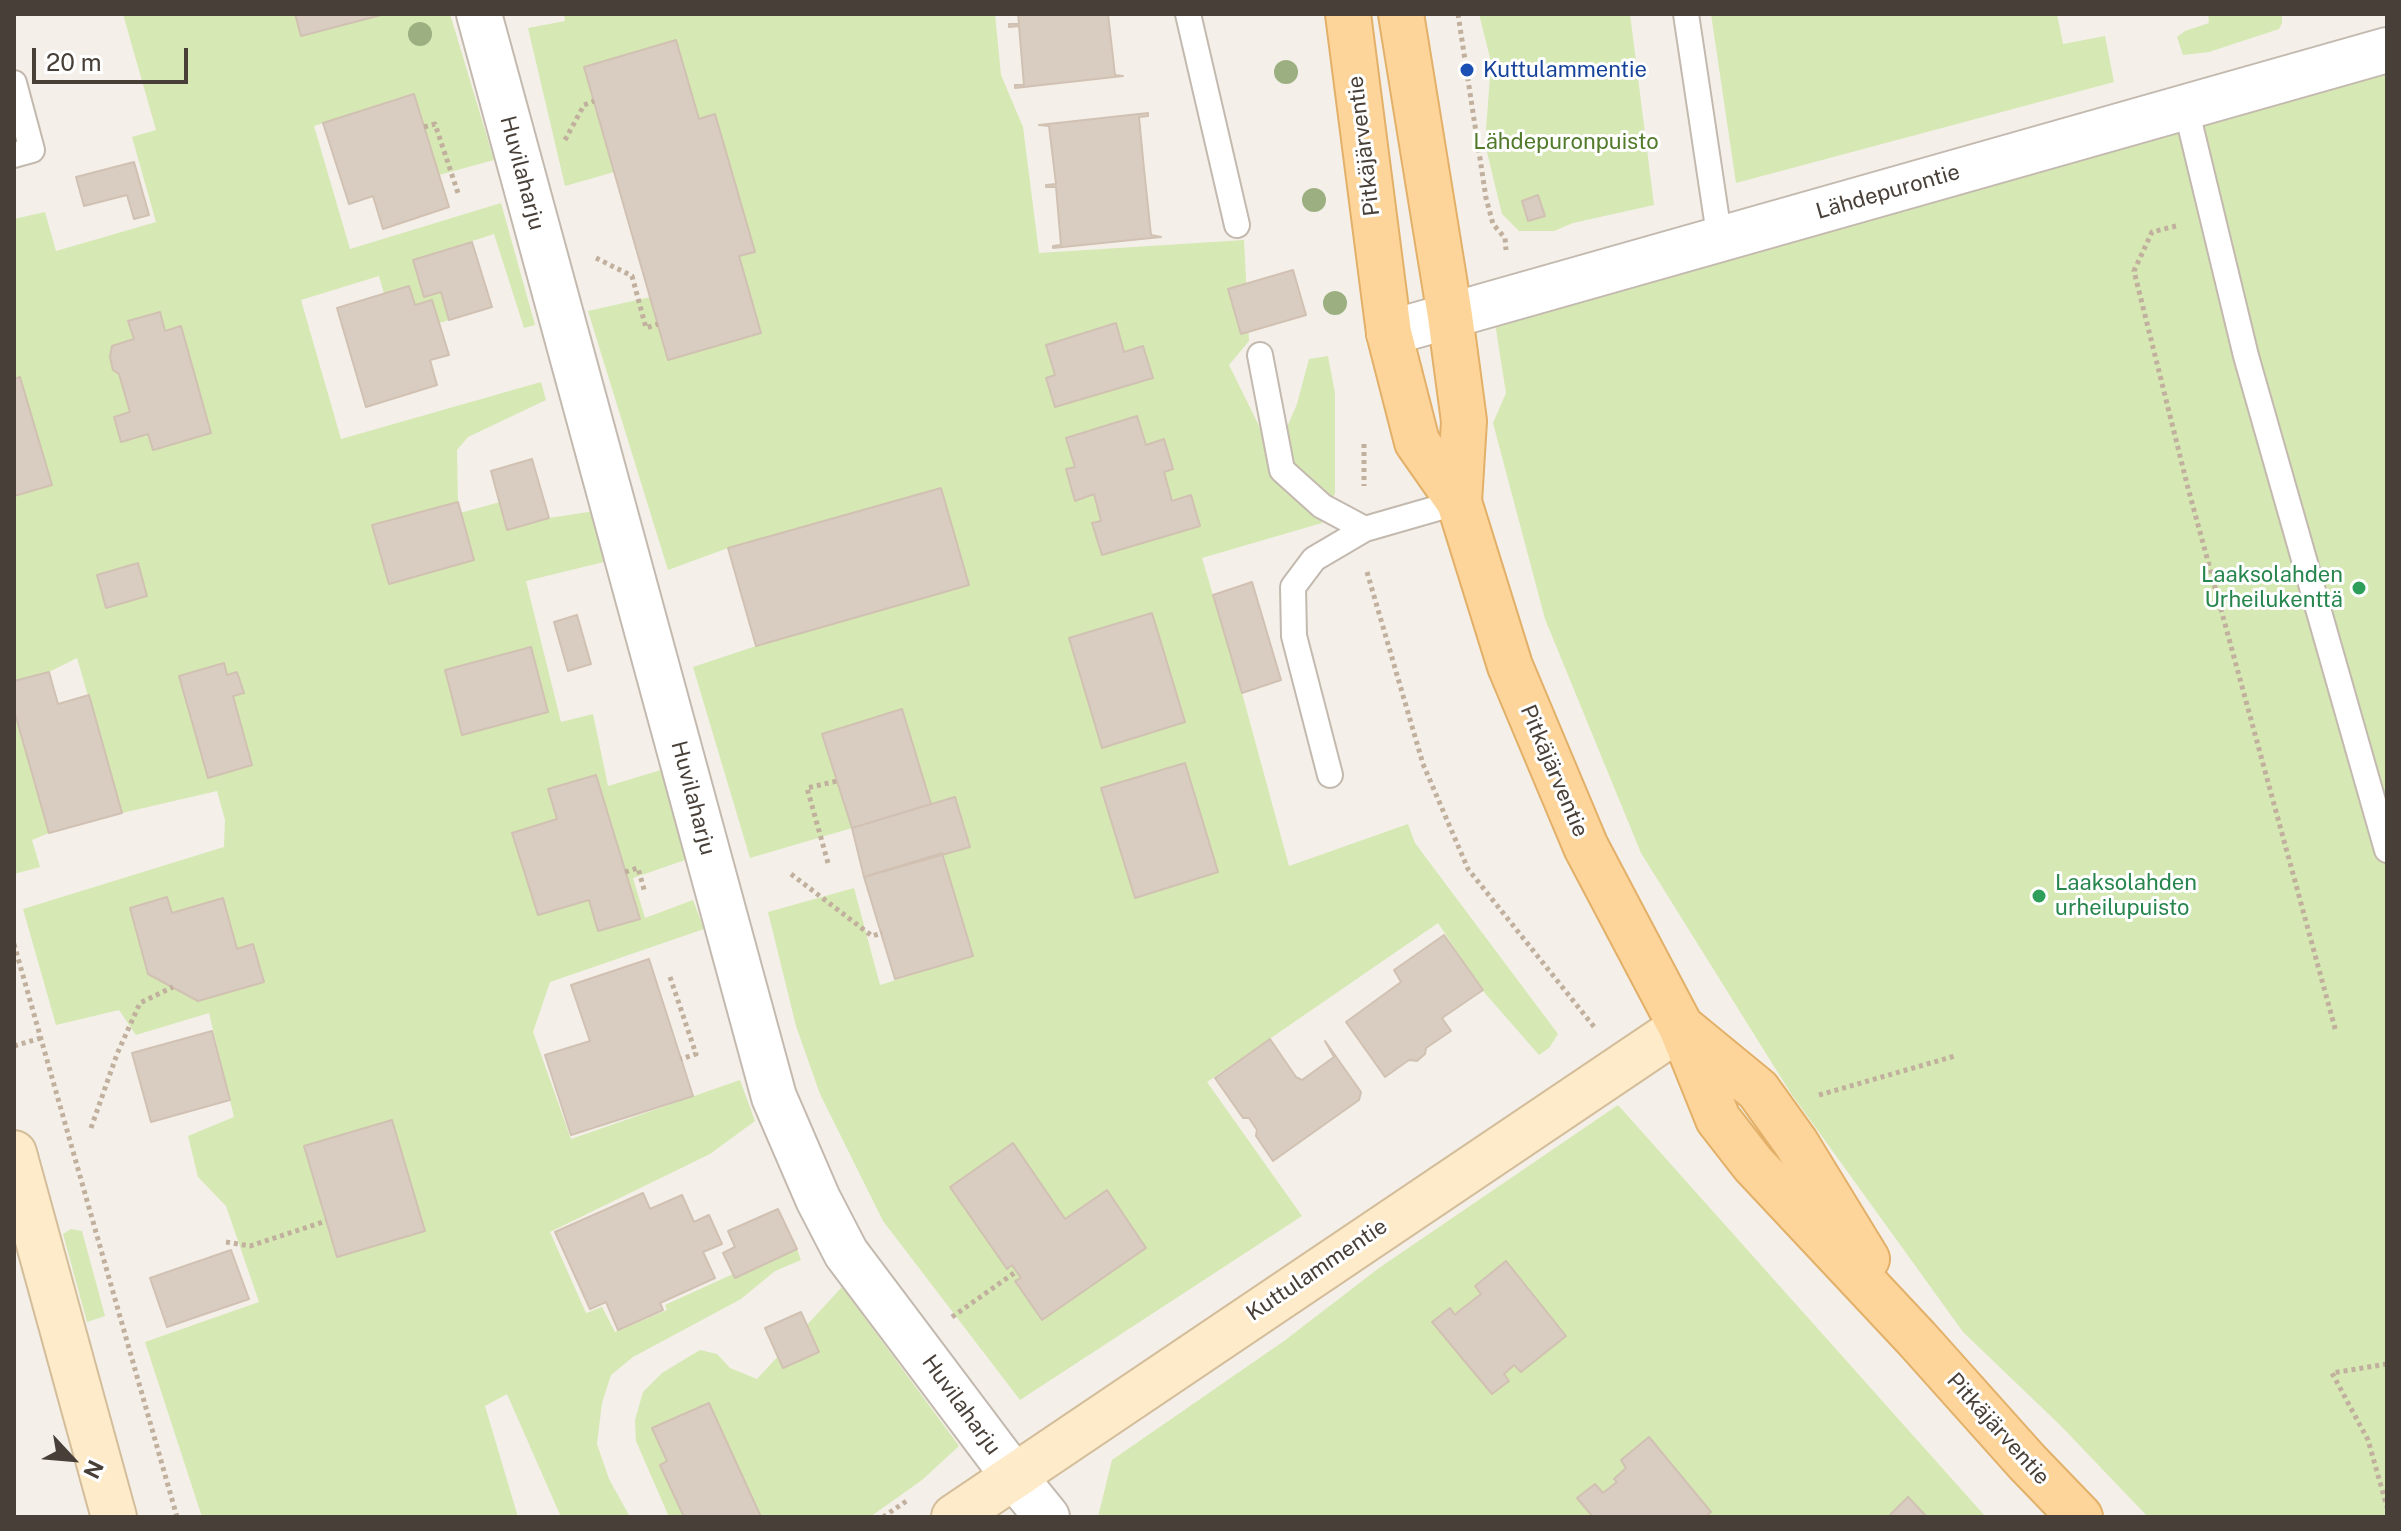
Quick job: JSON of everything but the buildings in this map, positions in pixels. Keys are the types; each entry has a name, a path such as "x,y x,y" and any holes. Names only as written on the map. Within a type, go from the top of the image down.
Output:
{"main road":[{"name":"Pitkäjärventie","path":"1348,14 1389,333 1417,442 1459,502 1510,666 1586,847 1681,1027 1758,1090 1796,1143 1917,1339 2080,1517"},
{"name":"Pitkäjärventie","path":"1401,14 1464,421 1459,502"}],"street":[{"name":"Huvilaharju","path":"479,14 774,1097 818,1199 846,1253 1047,1517"},
{"name":"Lähdepurontie","path":"1389,333 2387,50"},
{"name":"Kuttulammentie","path":"954,1517 1681,1027"},
{"path":"14,1153 114,1517"}],"lane":[{"path":"1188,14 1237,225"},
{"path":"1686,14 1720,241"},
{"path":"14,83 32,150 14,155"},
{"path":"2186,108 2246,356 2387,850"},
{"path":"1260,355 1282,470 1322,506 1365,529"},
{"path":"1330,775 1294,636 1293,587 1314,559 1365,529 1459,502"}],"path":[{"path":"1458,14 1486,198 1493,224 1505,238 1514,298"},
{"path":"424,127 435,124 459,196"},
{"path":"2212,216 2152,232 2134,271 2192,504 2336,1032"},
{"path":"537,230 632,276 646,328 658,324"},
{"path":"828,863 807,788 837,781"},
{"path":"625,872 638,868 645,893"},
{"path":"791,874 872,936 882,933"},
{"path":"14,944 177,1517"},
{"path":"670,977 696,1054 681,1059"},
{"path":"91,1128 117,1054 140,1003 173,987"},
{"path":"14,1046 41,1038"},
{"path":"226,1242 250,1246 326,1221"},
{"path":"915,1343 1017,1271"},
{"path":"2387,1364 2332,1373 2368,1440 2387,1507"}],"green space":[{"path":"123,14 450,14 494,160 439,175 414,95 314,126 350,249 501,203 535,325 524,328 494,234 413,260 424,296 441,292 449,320 439,323 415,305 384,294 379,276 301,300 341,439 541,382 546,400 468,437 457,450 460,513 500,502 549,518 595,511 608,561 526,581 561,722 593,714 608,786 661,770 688,859 633,878 645,918 693,900 704,929 550,982 533,1032 571,1139 740,1080 755,1121 710,1154 550,1232 586,1313 602,1307 615,1332 667,1310 665,1305 733,1274 735,1278 797,1249 801,1260 775,1271 741,1299 633,1357 611,1375 602,1403 597,1444 609,1479 630,1517 561,1517 507,1394 485,1406 518,1517 202,1517 145,1342 259,1302 226,1206 198,1177 188,1136 234,1117 209,1013 136,1035 119,1010 56,1025 23,909 224,847 225,820 217,791 122,813 77,658 49,672 14,681 14,219 45,212 56,251 156,222 132,137 156,130"},
{"path":"564,14 995,14 1001,75 1023,127 1039,253 1244,240 1249,341 1229,365 1266,440 1284,434 1297,404 1309,359 1328,356 1335,393 1335,493 1322,523 1202,558 1289,866 1408,824 1415,843 1558,1034 1549,1048 1539,1055 1483,991 1438,923 1207,1082 1302,1216 1020,1400 883,1221 820,1094 796,1026 768,912 854,888 880,985 972,956 942,853 970,847 955,797 931,804 901,709 822,734 852,828 750,858 693,667 968,585 941,488 728,548 668,570 588,311 744,276 739,256 754,252 723,141 565,186 528,28 565,21"},
{"name":"Lähdepuronpuisto","path":"1479,14 1630,14 1654,205 1573,223 1554,231 1519,231 1502,214 1485,144 1491,62"},
{"path":"1711,14 2057,14 2063,44 2105,36 2114,82 1736,183"},
{"path":"2208,14 2282,14 2282,23 2279,29 2209,52 2183,55 2177,37 2209,23"},
{"name":"Laaksolahden urheilupuisto","path":"2387,50 2387,1517 2148,1517 2061,1426 1963,1332 1790,1092 1641,853 1545,619 1493,423 1506,393 1492,304"},
{"path":"14,710 49,833 32,840 40,867 14,874"},
{"path":"1618,1105 1985,1516 1098,1517 1112,1460 1284,1341 1379,1268"},
{"path":"71,1229 82,1231 105,1316 87,1322 63,1234"},
{"path":"842,1287 959,1446 922,1480 870,1517 669,1517 636,1441 635,1420 643,1392 662,1373 700,1350 717,1354 730,1368 757,1379"}],"place":[{"name":"Kuttulammentie","path":"1467,70"},
{"name":"Laaksolahden Urheilukenttä","path":"2359,588"},
{"name":"Laaksolahden urheilupuisto","path":"2039,896"}]}
